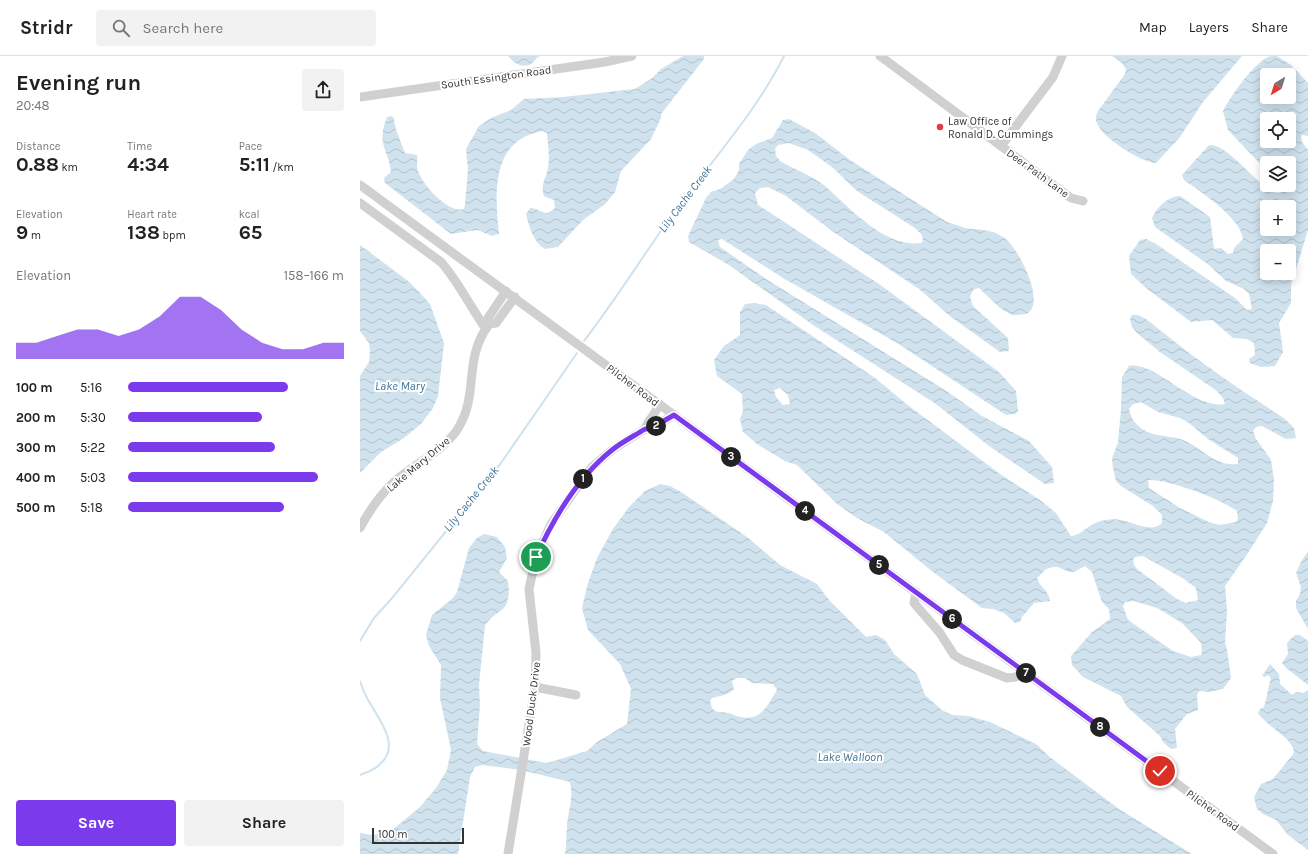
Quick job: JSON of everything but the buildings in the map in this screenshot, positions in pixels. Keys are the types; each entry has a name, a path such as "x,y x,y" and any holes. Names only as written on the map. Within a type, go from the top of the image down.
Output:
{"street":[{"name":"South Essington Road","path":"360,97 605,62 632,56"},
{"name":"Deer Path Lane","path":"880,56 1071,198 1083,201"},
{"path":"1001,146 1053,77 1062,56"},
{"name":"Pilcher Road","path":"360,185 515,297 1273,854"},
{"path":"360,203 441,262 450,272 470,307 488,327"},
{"name":"Lake Mary Drive","path":"360,528 382,495 395,482 442,447 458,429 466,413 471,396 471,368 475,350 488,327 488,318 506,291"},
{"name":"Lake Mary Drive","path":"488,327 496,323 515,297"},
{"path":"494,308 502,314"},
{"name":"Wood Duck Drive","path":"645,429 656,413 659,404"},
{"name":"Wood Duck Drive","path":"508,854 535,687 536,653 531,619 529,589 536,557 551,524 591,468 612,450 645,429 650,429 674,415"},
{"path":"916,592 914,602 940,633 954,655 962,660 1007,678 1016,677 1024,671"},
{"path":"535,687 576,695"}],"water":[{"path":"508,56 541,56 531,64 521,66"},
{"path":"683,56 704,56 704,59 661,114 661,118 651,139 621,171 615,192 604,205 583,220 558,247 545,249 537,242 532,233 526,214 530,208 549,213 555,208 554,200 544,196 543,192 543,185 548,168 549,151 547,133 543,131 526,136 513,145 505,157 500,170 497,186 499,234 492,236 478,230 451,234 385,183 384,178 391,172 383,140 384,126 387,117 392,116 394,119 396,130 405,153 417,155 417,167 420,177 430,190 443,203 458,209 464,209 468,169 466,149 479,126 491,118 511,110 524,99 563,97 635,89 651,79 661,69"},
{"path":"1112,56 1242,56 1203,102 1180,137 1156,163 1141,159 1114,142 1100,129 1097,123 1096,117 1098,111 1125,74 1126,69 1121,62"},
{"path":"1271,56 1277,56 1294,68 1260,68 1260,104 1296,104 1296,70 1308,83 1308,136 1302,135 1301,137 1302,142 1308,150 1308,230 1296,269 1296,244 1260,244 1260,280 1293,280 1291,285 1291,303 1279,323 1283,352 1275,366 1261,367 1250,363 1249,359 1255,355 1254,343 1247,339 1233,338 1212,320 1191,322 1146,288 1131,274 1129,256 1140,240 1146,239 1156,244 1235,298 1247,310 1252,309 1249,294 1244,289 1226,281 1209,265 1155,227 1152,218 1163,203 1171,198 1180,196 1210,217 1214,249 1221,248 1228,254 1233,253 1234,248 1243,239 1241,231 1228,214 1184,180 1182,175 1209,145 1222,149 1229,154 1260,182 1260,192 1296,192 1296,156 1260,156 1260,164 1228,130 1223,111 1249,73 1262,61"},
{"path":"789,119 815,133 850,160 947,222 965,228 994,232 1009,242 1022,261 1028,274 1034,297 1033,307 1028,313 1022,315 1012,315 1000,308 979,288 974,289 970,296 973,306 1008,338 1009,351 1000,352 951,317 919,289 832,231 786,196 768,187 760,188 755,193 758,205 879,284 999,372 1016,391 1018,411 1015,414 1006,415 897,343 783,278 722,239 718,240 720,247 766,279 945,390 982,416 1029,441 1052,467 1054,483 1045,484 989,446 936,404 813,325 729,265 689,242 688,236 706,198 711,192 720,189 734,179 739,170 739,164 748,150 756,144 772,138 783,120","holes":["789,143 808,150 832,167 857,191 915,228 922,235 923,241 921,243 908,243 894,239 869,225 821,183 780,161 776,156 775,149 778,145"]},
{"name":"Lake Mary","path":"360,245 408,281 430,304 444,343 438,396 433,408 421,424 404,438 381,452 360,473 360,376 369,362 370,351 369,343 360,331"},
{"path":"754,303 766,305 875,378 909,406 1000,474 1040,500 1056,513 1071,536 1100,521 1117,519 1147,527 1158,526 1162,523 1162,515 1153,506 1121,486 1116,481 1113,468 1112,459 1118,442 1122,377 1129,366 1139,366 1150,370 1200,400 1213,404 1225,404 1223,398 1217,391 1160,352 1138,334 1132,327 1130,319 1132,315 1141,316 1209,367 1285,419 1294,428 1296,438 1286,439 1262,426 1256,427 1253,431 1256,439 1271,460 1274,480 1273,501 1267,523 1225,586 1227,611 1225,643 1231,678 1223,689 1210,692 1199,691 1197,695 1198,710 1187,714 1175,729 1177,748 1171,749 1163,742 1160,736 1127,707 1121,696 1083,677 1072,665 1071,656 1092,632 1110,619 1109,609 1102,602 1092,572 1085,566 1074,572 1069,572 1058,567 1046,569 1037,578 1048,594 1050,601 1034,603 1022,617 1020,622 1015,623 1004,613 993,609 982,608 933,572 884,532 857,518 837,504 797,465 785,461 757,444 743,432 740,419 743,412 742,394 717,376 714,360 724,346 740,335 740,312 745,304","holes":["780,388 788,395 790,404 783,405 776,397 774,390","1141,402 1158,412 1180,418 1189,423 1208,439 1238,458 1238,464 1229,464 1214,459 1195,446 1180,439 1147,432 1133,420 1129,409 1133,404","1148,480 1181,486 1229,506 1237,511 1238,519 1236,522 1219,525 1209,522 1180,508 1149,488","1143,556 1184,579 1196,588 1198,600 1186,603 1177,599 1137,569 1133,560 1135,557","1134,601 1157,608 1182,623 1201,643 1201,655 1191,657 1173,651 1128,620 1123,606 1125,602"]},
{"name":"Lake Walloon","path":"660,484 670,486 681,492 747,537 780,565 817,584 829,600 866,637 876,635 885,640 894,654 917,674 925,695 943,711 953,715 968,716 990,722 1036,744 1051,758 1119,809 1192,854 565,854 571,799 570,782 521,770 482,765 475,767 470,777 458,854 360,854 360,833 372,835 390,832 420,807 436,788 447,770 451,750 440,698 441,665 429,646 426,635 432,615 453,598 457,592 469,548 477,538 484,534 497,537 505,547 507,558 499,572 508,581 509,593 507,603 504,608 491,618 485,625 479,685 480,705 477,744 483,751 547,763 587,751 597,742 627,724 631,689 620,664 588,630 582,608 588,583 597,558 613,529 629,507 645,491","holes":["737,678 745,678 752,683 773,684 777,690 766,708 757,716 744,718 729,713 717,712 712,708 710,701 712,698 729,693 734,689 732,681"]},
{"path":"1308,551 1308,629 1296,608 1296,601 1300,594 1301,587 1296,573"},
{"path":"1295,635 1300,635 1308,641 1308,685 1286,668 1282,663 1288,654 1287,643"},
{"path":"1270,664 1279,674 1280,684 1292,695 1296,692 1303,693 1308,690 1308,850 1287,834 1276,820 1263,814 1257,809 1254,797 1261,784 1273,779 1294,753 1290,743 1258,713 1260,709 1264,707 1271,678 1268,675 1265,677 1262,676"}],"waterway":[{"name":"Lily Cache Creek","path":"584,341 680,204 749,114 784,56"},
{"name":"Lily Cache Creek","path":"360,641 374,618 393,597 501,463 577,353"},
{"name":"Lily Cache Creek","path":"360,681 370,704 385,730 389,748 386,757 379,765 360,775"}],"place":[{"name":"Law Office of Ronald D. Cummings","path":"940,127"}],"route":[{"path":"536,557 551,524 591,468 612,450 645,429 650,429 674,415 1160,771"}]}
